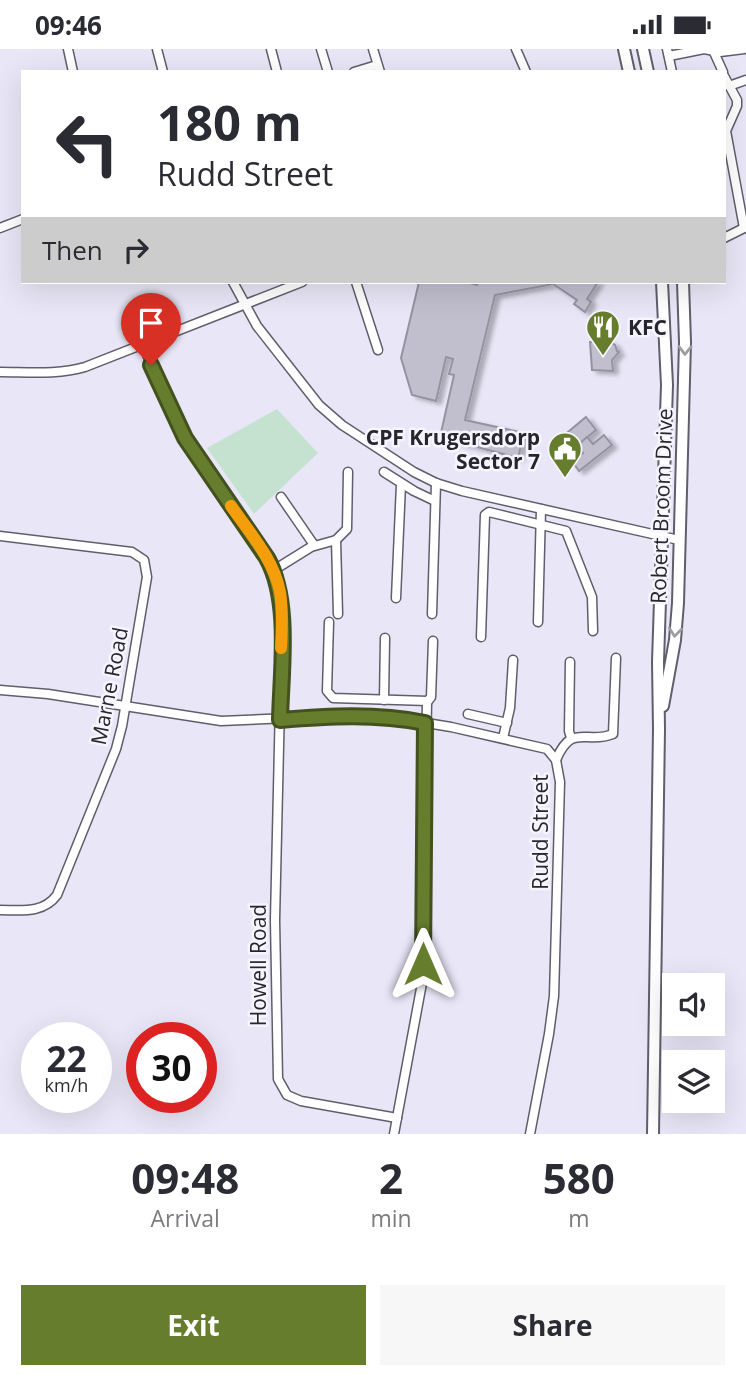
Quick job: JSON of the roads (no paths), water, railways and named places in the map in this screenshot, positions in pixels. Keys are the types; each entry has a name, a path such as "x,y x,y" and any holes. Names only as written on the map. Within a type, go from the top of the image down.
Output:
{"street":[{"path":"68,49 73,70"},
{"path":"158,49 163,70"},
{"path":"271,49 276,70"},
{"path":"321,49 327,70"},
{"path":"373,49 379,68"},
{"path":"516,49 525,70"},
{"path":"624,49 629,70"},
{"path":"643,49 648,70"},
{"path":"672,70 668,52 726,52 744,49"},
{"path":"709,50 722,70"},
{"path":"726,79 736,96 737,106 726,131 745,227 726,237"},
{"path":"729,86 746,80"},
{"path":"0,228 21,220"},
{"path":"234,284 257,325 319,405 363,439 414,472 436,483 661,538 679,540"},
{"path":"0,372 74,370 297,284"},
{"path":"357,284 378,350"},
{"name":"Robert Broom Drive","path":"653,1134 659,729 657,662 667,385 666,311 662,284"},
{"name":"Robert Broom Drive","path":"659,729 675,640 685,342 683,284"},
{"path":"142,345 185,438 274,570 314,545 336,540 347,529 348,472"},
{"path":"384,472 435,501"},
{"path":"432,614 436,483"},
{"path":"396,599 401,484"},
{"path":"281,497 314,545"},
{"path":"538,622 541,509"},
{"path":"481,637 485,515 489,512 564,530 569,536 592,597 593,631"},
{"name":"Marne Road","path":"0,536 132,552 144,560 147,576 125,707 112,759 57,895 47,906 40,909 0,910"},
{"path":"336,540 338,614"},
{"name":"Howell Road","path":"274,570 281,594 282,616 275,920 278,1079 287,1095 301,1101 397,1118"},
{"path":"329,622 328,694 332,698 427,702"},
{"path":"384,700 385,638"},
{"path":"394,1134 417,1017 423,964 425,723 427,702 431,697 433,641"},
{"path":"570,738 613,734 616,658"},
{"path":"503,738 513,660"},
{"path":"556,760 570,738 570,662"},
{"name":"Rudd Street","path":"0,690 48,694 212,720 388,717 503,738 542,747 552,754 559,769 560,804 554,996 530,1134"},
{"path":"468,714 507,723"}],"place":[{"name":"KFC","path":"603,357"},
{"name":"CPF Krugersdorp Sector 7","path":"565,479"}]}
